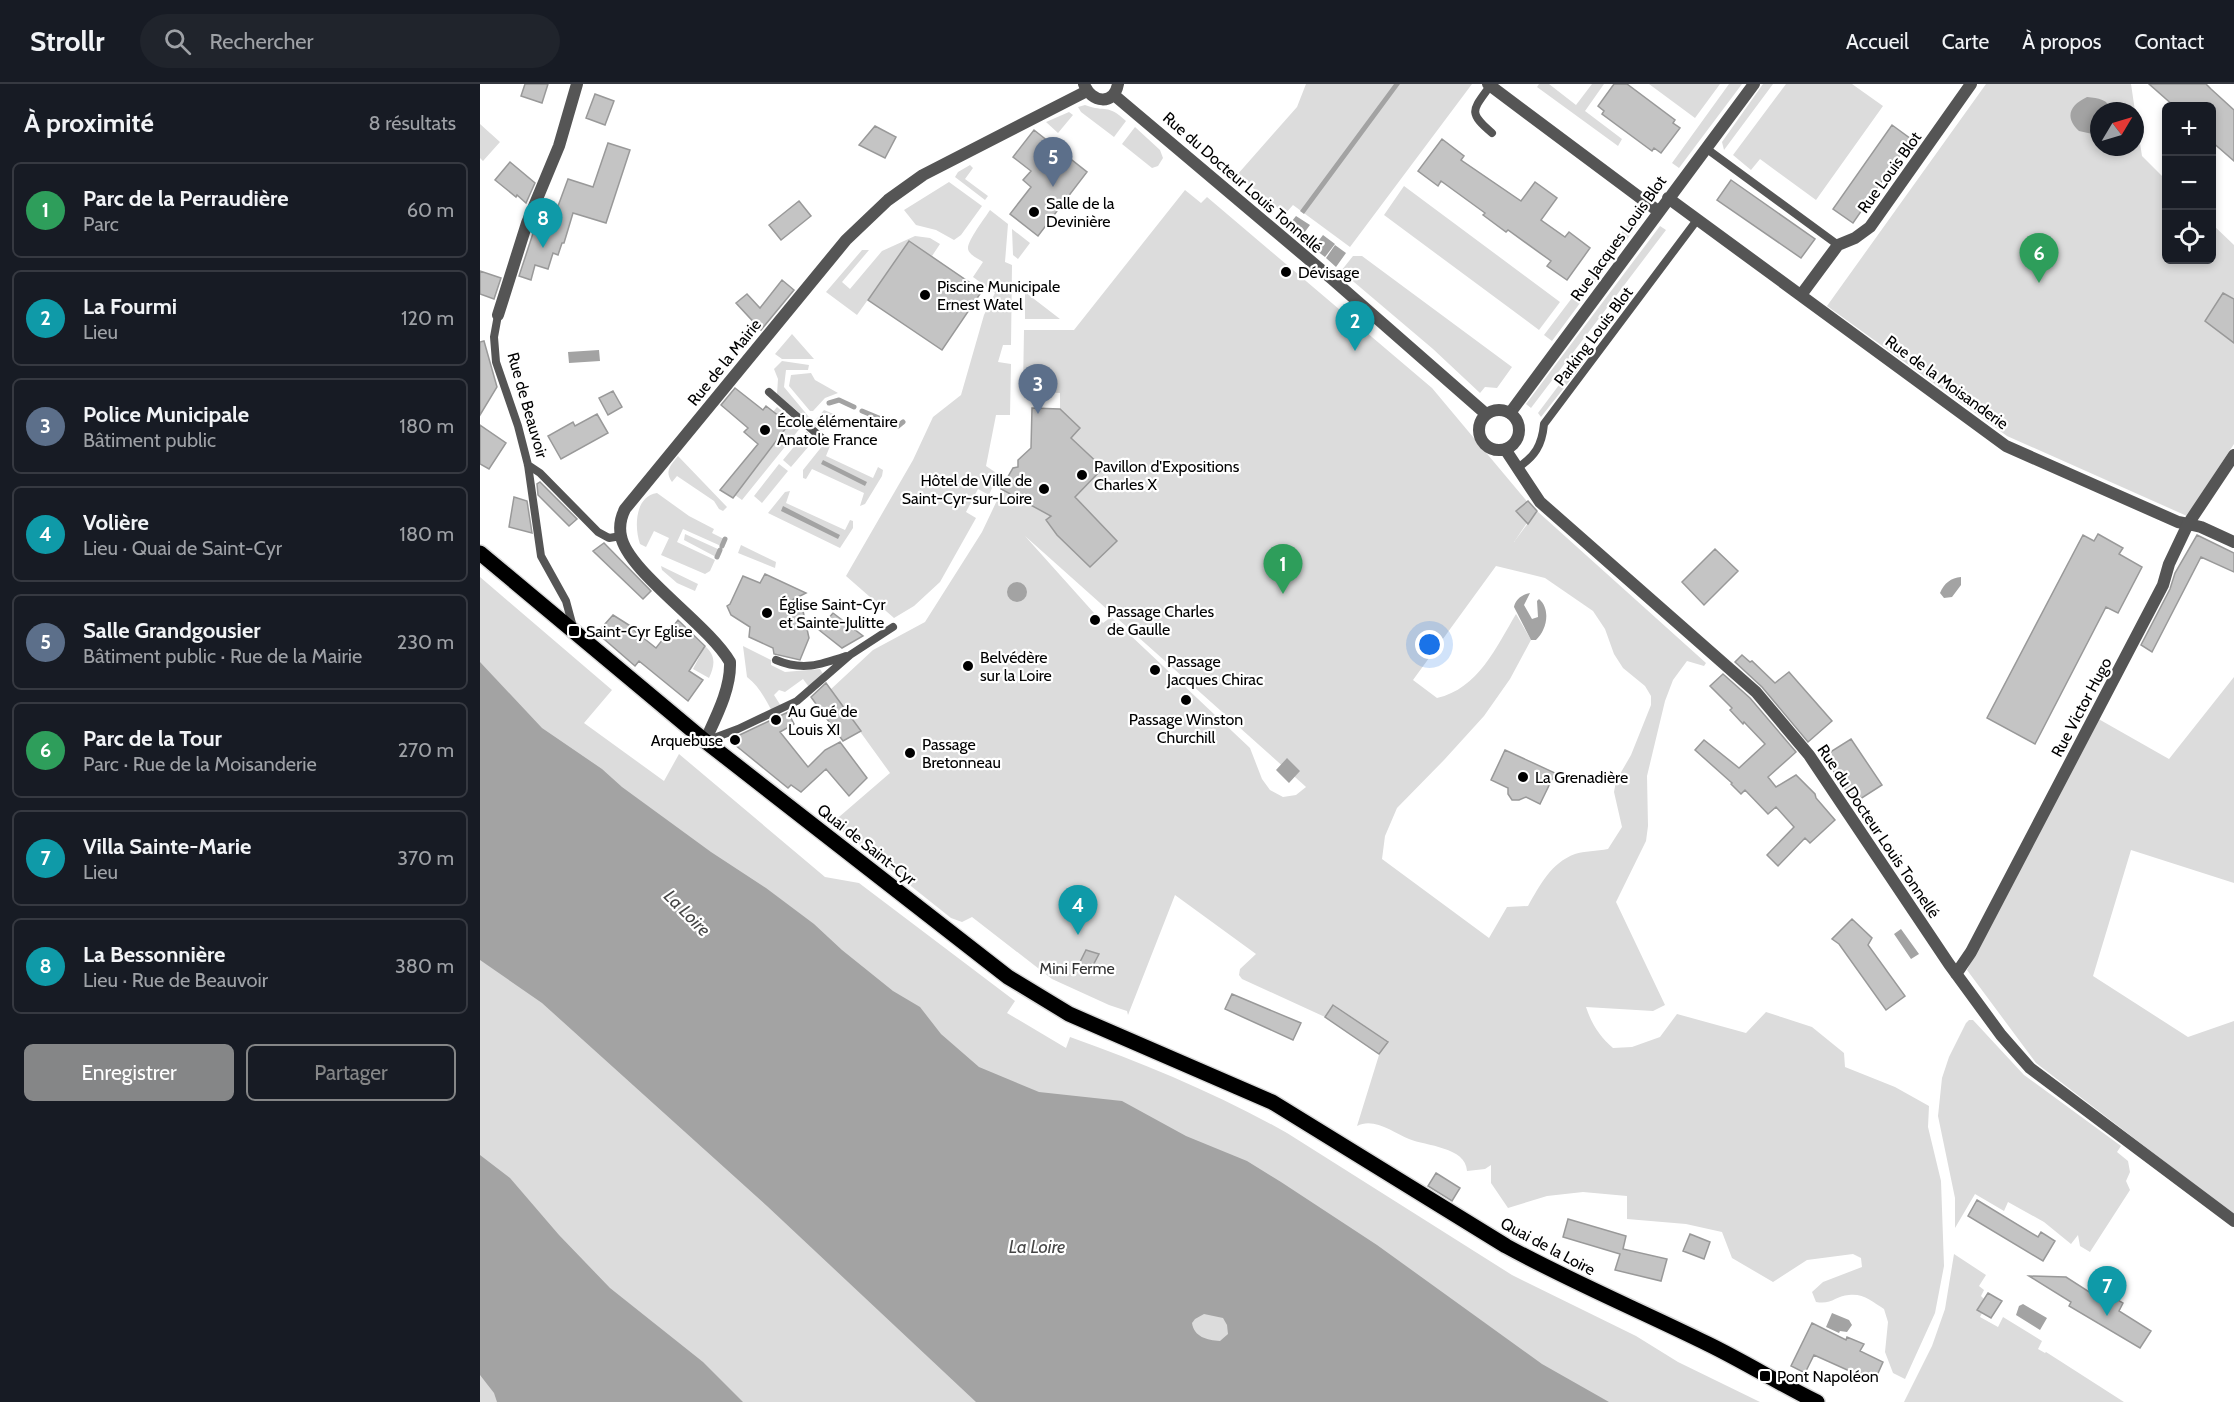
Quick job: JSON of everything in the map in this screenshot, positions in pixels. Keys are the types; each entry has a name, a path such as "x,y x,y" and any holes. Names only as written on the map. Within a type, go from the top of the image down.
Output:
{"main road":[{"name":"Quai de Saint-Cyr","path":"480,553 705,741 1008,977 1069,1014 1272,1102"},
{"name":"Quai de la Loire","path":"1272,1102 1506,1246 1711,1346 1817,1402"}],"street":[{"name":"Rue de Beauvoir","path":"498,315 527,222 559,146 577,84"},
{"name":"Rue Jacques Louis Blot","path":"1510,413 1754,84"},
{"name":"Rue Louis Blot","path":"1801,295 1838,245 1855,238 1870,227 1971,84"},
{"path":"1489,85 1658,211"},
{"path":"1085,88 1094,98 1099,99 1116,89"},
{"name":"Rue de la Mairie","path":"621,536 621,521 625,509 846,240 888,200 923,175 1085,88"},
{"name":"Rue du Docteur Louis Tonnellé","path":"1116,89 1486,414"},
{"name":"Rue de la Moisanderie","path":"1668,198 2006,446 2178,522 2201,527 2234,542"},
{"path":"1498,410 1510,413 1515,418 1519,432 1513,444 1505,448 1489,447 1480,437 1479,425 1486,414 1498,410"},
{"name":"Rue du Docteur Louis Tonnellé","path":"1505,448 1540,502 1756,692 1809,755 1956,974 2001,1035 2030,1068 2234,1221"},
{"name":"Rue Victor Hugo","path":"1956,974 1977,942 2163,585 2169,564 2188,524 2234,455"},
{"path":"621,536 627,552 639,567 715,640 730,662 728,682 718,713 705,741"}],"lane":[{"path":"1489,85 1474,113 1477,121 1492,133"},
{"path":"1707,150 1838,245"},
{"name":"Parking Louis Blot","path":"1517,468 1536,453 1542,441 1544,424 1697,220"},
{"name":"Rue de Beauvoir","path":"498,315 494,337 496,362 518,426 528,465 541,556 566,601 574,631"},
{"path":"769,392 824,440"},
{"path":"528,465 540,473 598,532 609,538 621,536"},
{"path":"705,741 738,729 797,701 850,655 893,627"},
{"path":"776,660 792,667 819,665 850,655"}],"green space":[{"path":"1306,84 1472,84 1350,247 1293,205 1285,214 1237,175 1297,107"},
{"path":"1539,84 1549,84 1576,105 1592,84 1604,84 1585,111 1622,139 1618,146 1537,87"},
{"path":"1649,84 1720,84 1695,118"},
{"path":"1729,84 1742,84 1679,168 1672,163"},
{"path":"1763,84 1773,84 1724,150 1722,142"},
{"path":"1786,84 1852,84 1883,106 1816,200 1760,159 1751,170 1733,155"},
{"path":"1986,84 2131,84 2134,102 2090,102 2090,156 2142,156 2162,176 2162,264 2216,264 2216,228 2234,245 2234,444 2187,516 2007,436 1827,306"},
{"path":"1085,105 1110,110 1126,121 1114,137 1081,112 1078,107"},
{"path":"1069,112 1073,115 1058,133 1046,122"},
{"path":"480,124 500,142 483,161 480,158"},
{"path":"1135,127 1160,150 1163,158 1158,166 1152,168 1122,144"},
{"path":"970,165 973,168 965,179 988,196 985,200 955,177 958,172"},
{"path":"949,182 982,206 961,235 954,240 936,230 916,225 904,210"},
{"path":"1404,186 1560,302 1539,330 1384,215"},
{"name":"Mini Ferme","path":"1185,190 1201,203 1207,197 1432,388 1535,511 1514,542 1537,511 1706,663 1704,666 1687,661 1673,680 1665,701 1647,776 1646,841 1616,902 1665,1005 1653,1011 1586,1007 1596,1029 1613,1048 1632,1047 1660,1037 1677,1014 1746,1033 1766,1012 1812,1027 1844,1053 1845,1067 1895,1087 1929,1106 1928,1127 1941,1181 1944,1266 1935,1313 1905,1379 1893,1373 1885,1352 1888,1322 1884,1309 1859,1295 1816,1302 1812,1292 1823,1282 1862,1267 1861,1258 1853,1254 1807,1260 1773,1282 1732,1258 1722,1232 1686,1224 1627,1219 1627,1196 1583,1192 1547,1196 1508,1208 1491,1183 1491,1165 1485,1169 1467,1171 1465,1163 1453,1152 1409,1139 1370,1123 1357,1126 1379,1055 1388,1041 1334,1005 1325,1017 1242,979 1239,975 1240,969 1256,954 1175,895 1128,1015 1127,1011 1052,979 972,917 962,922 951,918 832,823 890,773 830,690 873,650 925,622 982,532 1001,492 1060,411 1060,393 1028,392 1027,388 1023,388 1024,330 1074,330","holes":["1025,536 1305,786 1306,787 1296,795 1283,797 1270,790 1262,779 1250,748 1111,617 1103,623","1496,566 1545,578 1593,611 1605,629 1614,654 1623,668 1645,686 1651,696 1651,705 1631,755 1616,781 1614,792 1622,827 1608,849 1582,852 1559,863 1547,876 1528,906 1507,907 1489,938 1382,859 1385,836 1397,808 1484,716 1510,679 1531,640 1516,614 1485,665 1464,686 1437,698 1413,680"]},
{"path":"990,210 1008,224 1005,262 1012,265 1011,345 1003,345 998,362 1011,364 1010,415 996,415 986,466 998,474 989,495 978,489 966,512 976,518 940,582 914,606 894,618 846,576 913,460 933,417 961,395 984,315 995,293 973,277 983,262 972,255 968,249 973,235"},
{"path":"1630,221 1637,226 1552,341 1544,335"},
{"path":"1660,226 1666,230 1531,408 1526,404"},
{"path":"1012,229 1030,243 1018,259 1013,255"},
{"path":"915,236 930,238 940,244 932,256 909,242 857,315 826,292 862,250 869,250 842,282 850,289 882,251"},
{"path":"1353,256 1362,256 1512,367 1497,388 1485,387 1480,393 1433,349 1341,271"},
{"path":"1025,292 1060,319 1025,319"},
{"path":"792,334 814,359 782,359 775,354"},
{"path":"782,361 809,365 808,370 786,370 784,387 809,417 807,419 777,394 778,379 774,369"},
{"path":"1577,361 1582,365 1541,417 1538,413"},
{"path":"811,373 815,380 838,393 825,398 813,411 810,411 789,386 791,375"},
{"path":"777,407 801,427 742,500 735,495 789,425 773,412"},
{"path":"824,410 836,415 830,428 821,430 812,424"},
{"path":"807,431 811,437 809,446 791,467 783,460"},
{"path":"823,445 830,446 826,456 873,478 878,467 883,470 882,476 865,504 860,506 864,493 812,469 806,479 803,478 803,470"},
{"path":"678,456 727,507 723,511 714,501 677,476 672,482 669,471"},
{"path":"779,464 788,471 762,503 754,496"},
{"path":"790,491 786,503 845,530 850,520 853,521 853,528 840,548 768,513 785,492"},
{"path":"657,493 689,516 714,529 712,533 724,539 721,546 683,529 677,542 715,560 710,571 705,574 661,555 669,538 654,531 646,547 640,544 637,521 640,506 650,495"},
{"path":"685,534 720,550 716,557 684,540"},
{"path":"741,545 776,562 775,568 738,553"},
{"path":"661,566 698,584 695,591 677,583 662,570"},
{"path":"480,577 612,690 584,723 664,781 679,754 825,877 859,883 1015,1001 1007,1013 1066,1048 1070,1037 1181,1080 1235,1105 1287,1133 1512,1275 1636,1336 1678,1362 1760,1402 480,1402"},
{"path":"705,646 711,653 713,661 709,678 693,669"},
{"path":"743,646 771,660 771,665 785,672 820,669 823,674 809,687 803,679 785,692 779,690 774,695 781,706 772,711 747,677"},
{"path":"2234,677 2234,883 2131,850 2093,976 2188,1037 2234,1021 2234,1215 2036,1063 1967,970 2095,717 2169,759"},
{"path":"1969,1020 1973,1020 2024,1075 2121,1146 2117,1152 2128,1161 2130,1172 2126,1181 2130,1190 2090,1252 2080,1246 2078,1235 2071,1244 2044,1222 2008,1202 2004,1211 1975,1194 1955,1228 1955,1198 1938,1116 1942,1078 1949,1057"},
{"path":"1954,1254 1986,1275 1979,1286 1984,1290 1981,1296 1984,1299 1977,1310 1982,1313 1980,1317 1998,1327 2003,1317 2042,1341 2038,1349 2124,1402 1904,1402 1932,1346 1945,1309"}],"water":[{"path":"1394,84 1400,84 1304,214 1300,211"},
{"path":"2087,97 2105,102 2090,102 2090,133 2079,131 2070,116 2073,108"},
{"path":"1296,216 1310,225 1301,237 1288,226"},
{"path":"1323,235 1335,244 1325,257 1313,248"},
{"path":"1335,245 1346,253 1336,267 1326,258"},
{"path":"599,350 600,361 569,363 568,352"},
{"path":"823,460 867,482 865,486 821,464"},
{"path":"783,506 840,535 838,539 781,511"},
{"path":"1961,577 1961,585 1952,597 1944,598 1940,593 1944,586 1951,580"},
{"path":"1017,582 1024,585 1027,592 1024,599 1017,602 1010,599 1007,592 1010,585"},
{"path":"1530,593 1524,605 1532,619 1538,617 1537,601 1539,599 1543,603 1546,614 1543,631 1536,640 1531,640 1514,607 1519,598"},
{"name":"La Loire","path":"480,662 542,728 602,769 622,787 814,924 893,991 920,1007 941,1034 979,1067 1039,1092 1122,1101 1186,1136 1247,1161 1377,1245 1542,1364 1609,1402 976,1402 767,1206 542,1003 480,960","holes":["1204,1314 1223,1318 1228,1334 1220,1341 1206,1339 1198,1335 1193,1328 1192,1323 1195,1319"]},
{"path":"1287,758 1300,771 1289,783 1276,770"},
{"path":"1901,929 1919,954 1911,959 1894,934"},
{"path":"480,1155 510,1178 559,1235 610,1288 703,1362 743,1402 497,1402 494,1393 480,1375"},
{"path":"2023,1304 2047,1318 2040,1330 2016,1315 2019,1306"},
{"path":"1832,1313 1849,1320 1852,1325 1847,1332 1840,1331 1839,1333 1826,1327"}],"building":[{"path":"525,84 548,84 542,103 521,96"},
{"path":"1614,84 1627,84 1675,120 1673,123 1680,128 1661,153 1654,148 1652,151 1602,114 1604,111 1598,106"},
{"path":"2149,84 2206,84 2234,110 2234,161 2216,145 2216,102 2169,102"},
{"path":"595,94 614,101 605,125 586,118"},
{"path":"1892,125 1911,139 1853,223 1833,209"},
{"path":"875,126 896,137 885,158 859,145"},
{"path":"1034,130 1087,172 1038,236 1010,214 1031,187 1023,180 1031,171 1013,157"},
{"path":"1442,139 1464,156 1461,160 1521,201 1535,182 1557,198 1541,220 1565,237 1569,232 1590,248 1567,280 1547,266 1551,261 1508,230 1506,232 1483,215 1485,213 1441,181 1438,186 1418,171"},
{"path":"608,143 630,150 606,223 573,213 564,243 558,255 553,253 548,269 535,265 531,280 519,276 540,212 554,217 568,179 593,187"},
{"path":"510,162 535,183 526,203 495,180"},
{"path":"1731,180 1815,239 1801,258 1717,200"},
{"path":"799,201 811,216 781,240 769,225"},
{"name":"Piscine Municipale Ernest Watel","path":"909,241 982,291 942,350 868,300"},
{"path":"480,271 501,278 494,299 480,294"},
{"path":"782,280 794,290 761,330 736,303 747,294 760,308"},
{"path":"2223,293 2234,299 2234,343 2205,321"},
{"path":"484,341 497,387 480,415 480,342"},
{"name":"École élémentaire Anatole France","path":"735,388 763,410 766,406 789,424 733,498 720,490 758,444 744,432 748,428 721,405"},
{"path":"613,391 622,407 608,415 599,398"},
{"name":"Hôtel de Ville de Saint-Cyr-sur-Loire","path":"1032,408 1060,409 1080,428 1071,438 1103,468 1075,497 1117,541 1090,567 1057,535 1046,520 1051,516 1001,489 1013,468 1018,467 1018,460 1031,448"},
{"path":"597,414 608,433 561,459 548,436 573,422 575,426"},
{"path":"480,425 506,443 489,469 480,464"},
{"path":"540,482 577,519 569,526 538,495 537,484"},
{"path":"514,497 527,501 532,533 509,527"},
{"path":"1528,501 1537,511 1528,524 1516,511"},
{"path":"2098,534 2123,548 2119,554 2142,567 2118,613 2106,607 2035,744 1987,718 2083,535 2094,541"},
{"path":"2197,535 2234,553 2234,572 2201,557 2152,652 2141,645 2170,589 2175,573"},
{"path":"604,543 651,591 643,599 593,551"},
{"path":"1715,549 1738,571 1704,605 1682,582"},
{"name":"Église Saint-Cyr et Sainte-Julitte","path":"765,574 806,593 792,600 803,611 809,638 800,660 774,654 773,648 749,637 750,627 731,615 727,606 743,576 760,583"},
{"path":"833,613 863,636 842,648 819,630"},
{"path":"613,615 632,627 656,648 678,620 705,646 689,671 703,680 688,701 639,661 635,666 597,633"},
{"path":"1742,655 1750,662 1752,661 1775,683 1789,672 1832,721 1808,742 1762,687 1735,662"},
{"path":"1723,674 1750,698 1796,752 1768,777 1776,787 1796,775 1815,794 1835,820 1810,843 1805,838 1778,866 1767,855 1794,827 1776,807 1768,814 1745,790 1741,794 1695,750 1704,740 1739,768 1765,744 1744,722 1743,724 1730,710 1732,708 1710,686"},
{"path":"826,683 861,731 843,741 811,697"},
{"path":"788,712 794,724 780,732 808,767 825,750 840,742 867,778 849,796 826,769 801,792 791,785 788,788 729,740"},
{"path":"1851,739 1882,785 1854,803 1824,756"},
{"name":"La Grenadière","path":"1505,750 1555,773 1540,804 1526,797 1512,800 1508,794 1508,788 1491,780"},
{"path":"1852,919 1872,938 1868,945 1905,996 1886,1010 1839,944 1832,939"},
{"path":"1086,950 1099,954 1090,971 1078,966"},
{"path":"1232,994 1301,1023 1293,1040 1225,1009"},
{"path":"1333,1005 1388,1042 1379,1054 1325,1017"},
{"path":"1436,1173 1460,1188 1452,1201 1428,1186"},
{"path":"1977,1200 2038,1237 2041,1232 2055,1241 2043,1261 1968,1216"},
{"path":"1568,1219 1626,1236 1623,1249 1667,1259 1661,1281 1615,1270 1620,1254 1563,1237"},
{"path":"1690,1234 1710,1242 1704,1259 1683,1251"},
{"path":"2029,1276 2066,1277 2097,1297 2111,1296 2123,1303 2119,1311 2151,1331 2140,1348 2069,1306 2071,1302"},
{"path":"1988,1293 2002,1301 1991,1318 1977,1310"},
{"path":"1812,1323 1846,1340 1847,1337 1864,1344 1860,1351 1883,1362 1874,1382 1814,1355 1805,1373 1791,1366"}],"waterway":[{"path":"829,403 839,400 854,407"},
{"path":"862,411 898,426 903,422"},
{"path":"722,546 725,539"},
{"path":"717,557 720,550"}],"place":[{"name":"Salle Grandgousier","path":"1053,187"},
{"name":"Salle de la Devinière","path":"1034,212"},
{"name":"La Bessonnière","path":"543,248"},
{"name":"Dévisage","path":"1286,272"},
{"name":"Parc de la Tour","path":"2039,283"},
{"name":"Piscine Municipale Ernest Watel","path":"925,295"},
{"name":"La Fourmi","path":"1355,351"},
{"name":"Police Municipale","path":"1038,414"},
{"name":"École élémentaire Anatole France","path":"765,430"},
{"name":"Pavillon d'Expositions Charles X","path":"1082,475"},
{"name":"Hôtel de Ville de Saint-Cyr-sur-Loire","path":"1044,489"},
{"name":"Parc de la Perraudière","path":"1283,594"},
{"name":"Église Saint-Cyr et Sainte-Julitte","path":"767,613"},
{"name":"Passage Charles de Gaulle","path":"1095,620"},
{"name":"Saint-Cyr Eglise","path":"574,631"},
{"name":"Belvédère sur la Loire","path":"968,666"},
{"name":"Passage Jacques Chirac","path":"1155,670"},
{"name":"Passage Winston Churchill","path":"1186,700"},
{"name":"Au Gué de Louis XI","path":"776,720"},
{"name":"Arquebuse","path":"735,740"},
{"name":"Passage Bretonneau","path":"910,753"},
{"name":"La Grenadière","path":"1523,777"},
{"name":"Volière","path":"1078,935"},
{"name":"Villa Sainte-Marie","path":"2107,1316"},
{"name":"Pont Napoléon","path":"1765,1376"}]}
